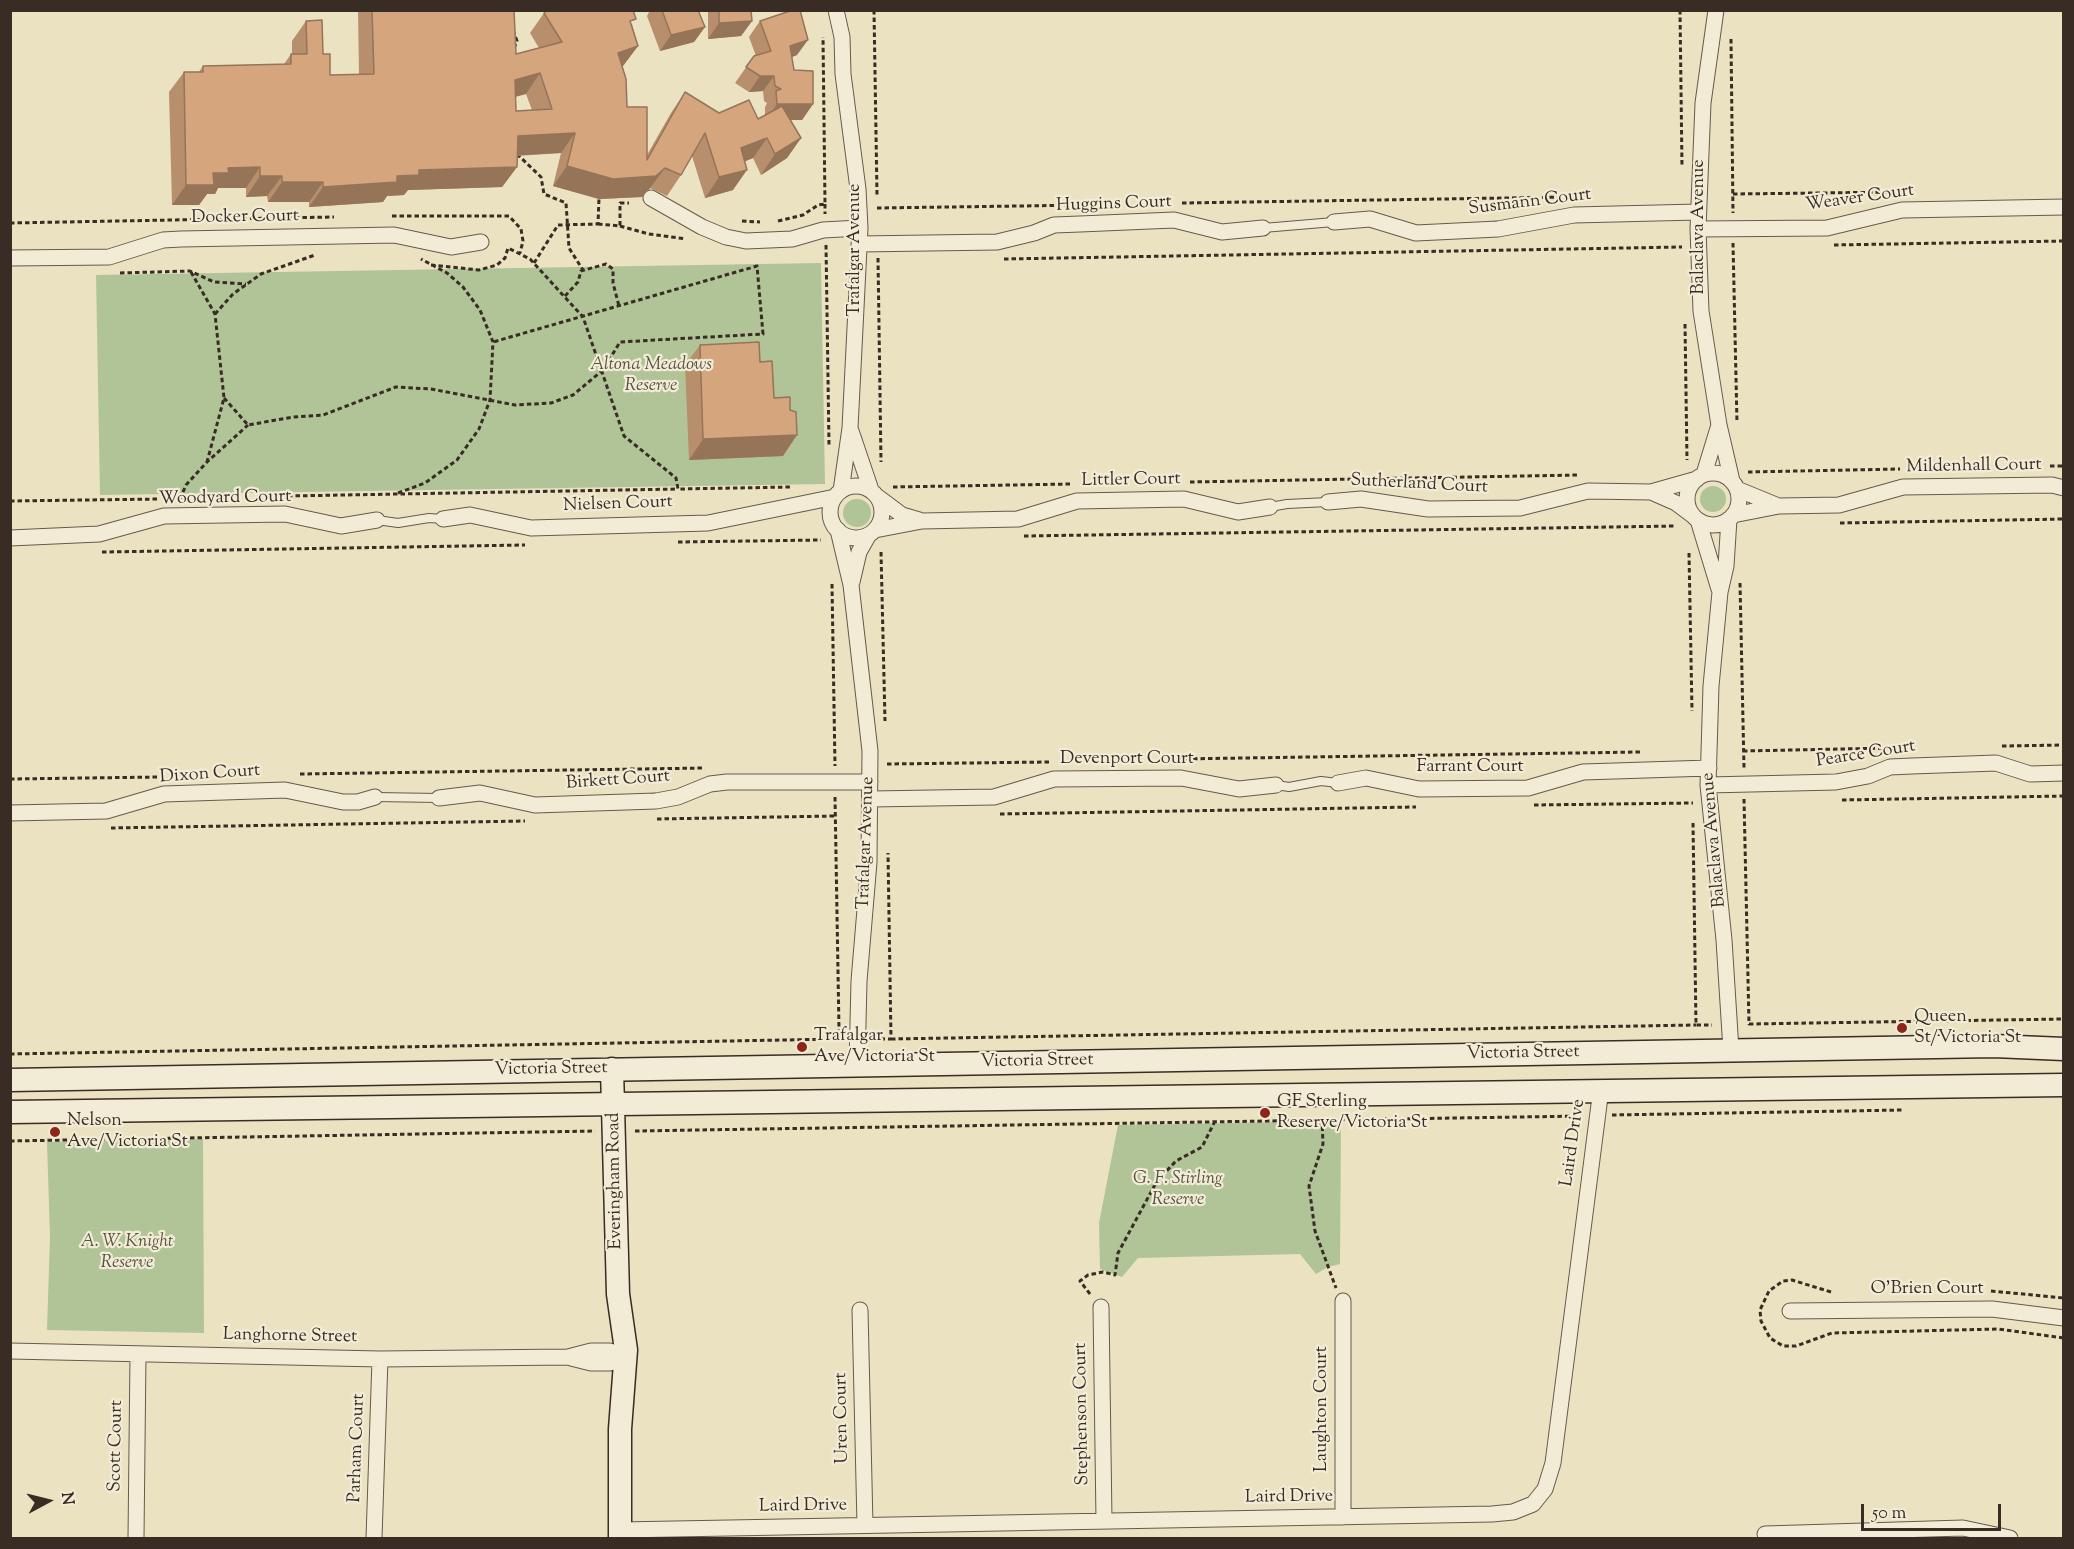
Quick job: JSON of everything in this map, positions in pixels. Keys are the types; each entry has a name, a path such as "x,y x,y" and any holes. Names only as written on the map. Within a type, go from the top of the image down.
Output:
{"street":[{"name":"Trafalgar Avenue","path":"836,10 842,37 843,74 858,189 860,228 850,428 838,494"},
{"name":"Trafalgar Avenue","path":"842,37 847,10"},
{"path":"1704,10 1713,29"},
{"name":"Balaclava Avenue","path":"1716,10 1703,103 1698,212 1701,311 1719,425 1727,459 1739,488"},
{"path":"651,198 726,237 746,241 792,239 826,230 860,228"},
{"name":"Weaver Court","path":"1698,230 1827,228 1902,210 2064,207"},
{"name":"Susmann Court","path":"1334,222 1370,219 1416,233 1498,229 1574,215 1698,212"},
{"name":"Huggins Court","path":"859,244 997,242 1034,233 1054,225 1174,220 1222,232 1263,228"},
{"name":"Docker Court","path":"10,258 109,257 163,240 181,238 394,235 451,247 481,242"},
{"name":"Balaclava Avenue","path":"1703,471 1719,425"},
{"name":"Trafalgar Avenue","path":"850,428 874,494"},
{"path":"1703,471 1719,473 1739,488 1738,502 1731,517 1713,524 1696,518 1687,501 1691,485 1703,471"},
{"name":"Sutherland Court","path":"1328,502 1361,499 1428,509 1520,508 1588,491 1651,492 1678,485 1703,471"},
{"name":"Mildenhall Court","path":"1731,517 1779,506 1832,506 1903,487 2052,485 2064,488"},
{"path":"794,506 819,514 835,527 852,538 871,533 882,514 874,494 856,486 838,494 830,510 835,527"},
{"name":"Mildenhall Court","path":"1739,488 1779,506"},
{"name":"Sutherland Court","path":"1651,492 1676,503 1696,518"},
{"name":"Nielsen Court","path":"443,519 470,515 531,528 708,523 794,506 838,494"},
{"name":"Littler Court","path":"874,494 902,515 922,521"},
{"name":"Littler Court","path":"871,533 922,521 1018,519 1069,502 1087,500 1184,499 1238,512 1270,507"},
{"name":"Woodyard Court","path":"10,538 99,534 164,516 285,514 341,526 377,520"},
{"name":"Balaclava Avenue","path":"1730,1088 1731,1050 1724,940 1708,785 1710,697 1720,592 1726,566 1731,517"},
{"name":"Balaclava Avenue","path":"1696,518 1720,592"},
{"name":"Trafalgar Avenue","path":"835,527 851,585 867,721 871,799 858,1002 858,1102"},
{"name":"Woodyard Court","path":"10,530 39,536"},
{"name":"Trafalgar Avenue","path":"851,585 859,552 871,533"},
{"name":"Pearce Court","path":"1708,785 1836,782 1868,776 1890,767 1996,763 2030,774 2064,773"},
{"name":"Farrant Court","path":"1338,783 1366,778 1419,789 1528,788 1583,772 1709,768"},
{"name":"Devenport Court","path":"871,799 994,797 1054,779 1181,777 1239,789 1276,785"},
{"name":"Birkett Court","path":"440,798 480,793 535,805 645,802 678,797 710,784 727,782 870,782"},
{"name":"Dixon Court","path":"10,813 106,811 165,794 285,790 343,802 358,802 375,797"},
{"name":"Victoria Street","path":"10,1080 1994,1046 2064,1049"},
{"name":"Everingham Road","path":"612,1069 618,1294 615,1357 620,1429 620,1534"},
{"name":"Victoria Street","path":"10,1112 614,1103 858,1102 1601,1089 2064,1085"},
{"name":"Laird Drive","path":"620,1534 865,1525 1513,1512 1533,1504 1545,1489 1553,1463 1601,1089"},
{"name":"Laughton Court","path":"1343,1301 1343,1517"},
{"name":"Stephenson Court","path":"1101,1307 1104,1521"},
{"name":"Uren Court","path":"860,1310 865,1525"},
{"name":"O'Brien Court","path":"1790,1311 1992,1310 2064,1318"},
{"name":"Langhorne Street","path":"10,1351 380,1359 568,1357 591,1363 615,1357"},
{"name":"Scott Court","path":"136,1539 138,1354"},
{"name":"Parham Court","path":"374,1539 380,1359"},
{"path":"1765,1534 1963,1528 2010,1539"}],"lane":[{"path":"1263,228 1334,222"},
{"path":"1270,507 1328,502"},
{"path":"377,520 398,523 429,518 443,519"},
{"path":"1276,785 1289,787 1321,781 1338,783"},
{"path":"375,797 440,798"}],"path":[{"path":"874,10 877,208 1102,205"},
{"path":"511,25 517,41 512,51"},
{"path":"823,33 829,461 844,462"},
{"path":"516,153 541,177 544,194 566,203 569,248 582,270"},
{"path":"597,192 598,224"},
{"path":"1733,194 1910,192"},
{"path":"1173,204 1576,197"},
{"path":"620,226 620,203 629,203"},
{"path":"731,221 782,221 825,204"},
{"path":"534,263 555,228 567,224 620,226 649,234 687,238 695,236 702,226"},
{"path":"1828,245 2064,241"},
{"path":"863,464 881,463 878,243"},
{"path":"996,259 1683,247"},
{"path":"431,264 479,270 497,265 505,258 508,248 534,263 583,317 624,436 676,478 678,489"},
{"path":"215,314 233,294 261,274 316,254"},
{"path":"417,256 463,287 480,310 493,342 490,400 479,429 457,460 424,483 395,494 799,487"},
{"path":"878,261 890,261"},
{"path":"565,296 573,290 582,270 599,264 609,265 613,269 619,306"},
{"path":"180,499 186,485 207,462 248,425 292,417 323,415 396,387 431,389 515,405 551,404 573,395 603,370 620,342 763,334 757,266 493,342"},
{"path":"207,462 224,398 215,314 190,271 214,282 247,284"},
{"path":"224,398 248,425"},
{"path":"1727,459 1738,459 1743,472 1749,472 1739,488"},
{"path":"1678,485 1678,473 1687,468 1687,460 1703,471"},
{"path":"1189,482 1582,475"},
{"path":"891,487 1082,483"},
{"path":"1676,503 1676,530 1682,529"},
{"path":"1830,523 2064,519"},
{"path":"1024,536 1676,526"},
{"path":"666,543 821,540"},
{"path":"94,552 535,545"},
{"path":"882,552 885,729"},
{"path":"1740,579 1749,1024 2063,1019 2064,1027"},
{"path":"1171,760 1645,752"},
{"path":"886,753 886,764 1052,762"},
{"path":"297,774 715,767"},
{"path":"10,779 166,777"},
{"path":"1839,800 2064,796"},
{"path":"1744,801 1756,801"},
{"path":"1527,805 1693,803"},
{"path":"994,814 1420,807"},
{"path":"656,819 836,816"},
{"path":"106,828 537,821"},
{"path":"891,1039 1696,1025"},
{"path":"10,1054 839,1039"},
{"path":"10,1141 1915,1109"},
{"path":"1322,1119 1323,1144 1309,1186 1315,1231 1332,1279 1343,1301"},
{"path":"1101,1307 1080,1281 1089,1275 1103,1272 1115,1275 1118,1253 1157,1181 1176,1161 1202,1147 1215,1121"}],"green space":[{"name":"Altona Meadows Reserve","path":"821,263 825,484 100,495 96,275"},
{"path":"1713,486 1722,490 1726,499 1722,508 1713,512 1704,508 1700,499 1704,490"},
{"path":"857,499 867,503 871,513 867,523 857,527 847,523 843,513 847,503"},
{"name":"G. F. Stirling Reserve","path":"1341,1121 1340,1264 1328,1267 1316,1274 1300,1254 1138,1258 1122,1277 1100,1269 1099,1223 1118,1125"},
{"name":"A. W. Knight Reserve","path":"203,1139 204,1333 47,1330 50,1237 47,1142"}],"building":[{"path":"372,10 514,10 516,54 562,42 544,13 548,10 633,10 636,19 630,21 638,46 618,53 626,79 627,107 647,107 647,160 685,92 719,113 749,100 758,119 782,106 801,138 775,154 767,138 741,148 747,170 719,177 705,133 681,175 665,168 656,176 613,179 567,166 575,133 518,136 517,167 419,170 419,175 397,176 397,182 323,187 323,182 282,182 282,176 260,176 260,167 228,168 229,173 213,173 214,185 186,185 184,72 203,72 203,66 291,64 291,54 307,54 306,21 322,20 323,54 330,54 330,75 374,74","holes":["540,73 552,109 516,111 515,80"]},
{"path":"662,10 698,10 705,27 671,35"},
{"path":"719,10 751,10 752,21 719,23"},
{"path":"793,10 800,10 808,40 790,46 794,70 813,71 813,104 777,104 776,91 781,89 775,86 774,76 760,76 746,67 754,56 771,51 760,21"},
{"path":"759,342 760,362 772,361 774,398 790,397 790,410 796,412 797,435 703,439 700,345"}],"place":[{"name":"Queen St/Victoria St","path":"1902,1028"},
{"name":"Trafalgar Ave/Victoria St","path":"802,1047"},
{"name":"GF Sterling Reserve/Victoria St","path":"1265,1113"},
{"name":"Nelson Ave/Victoria St","path":"55,1132"}]}
